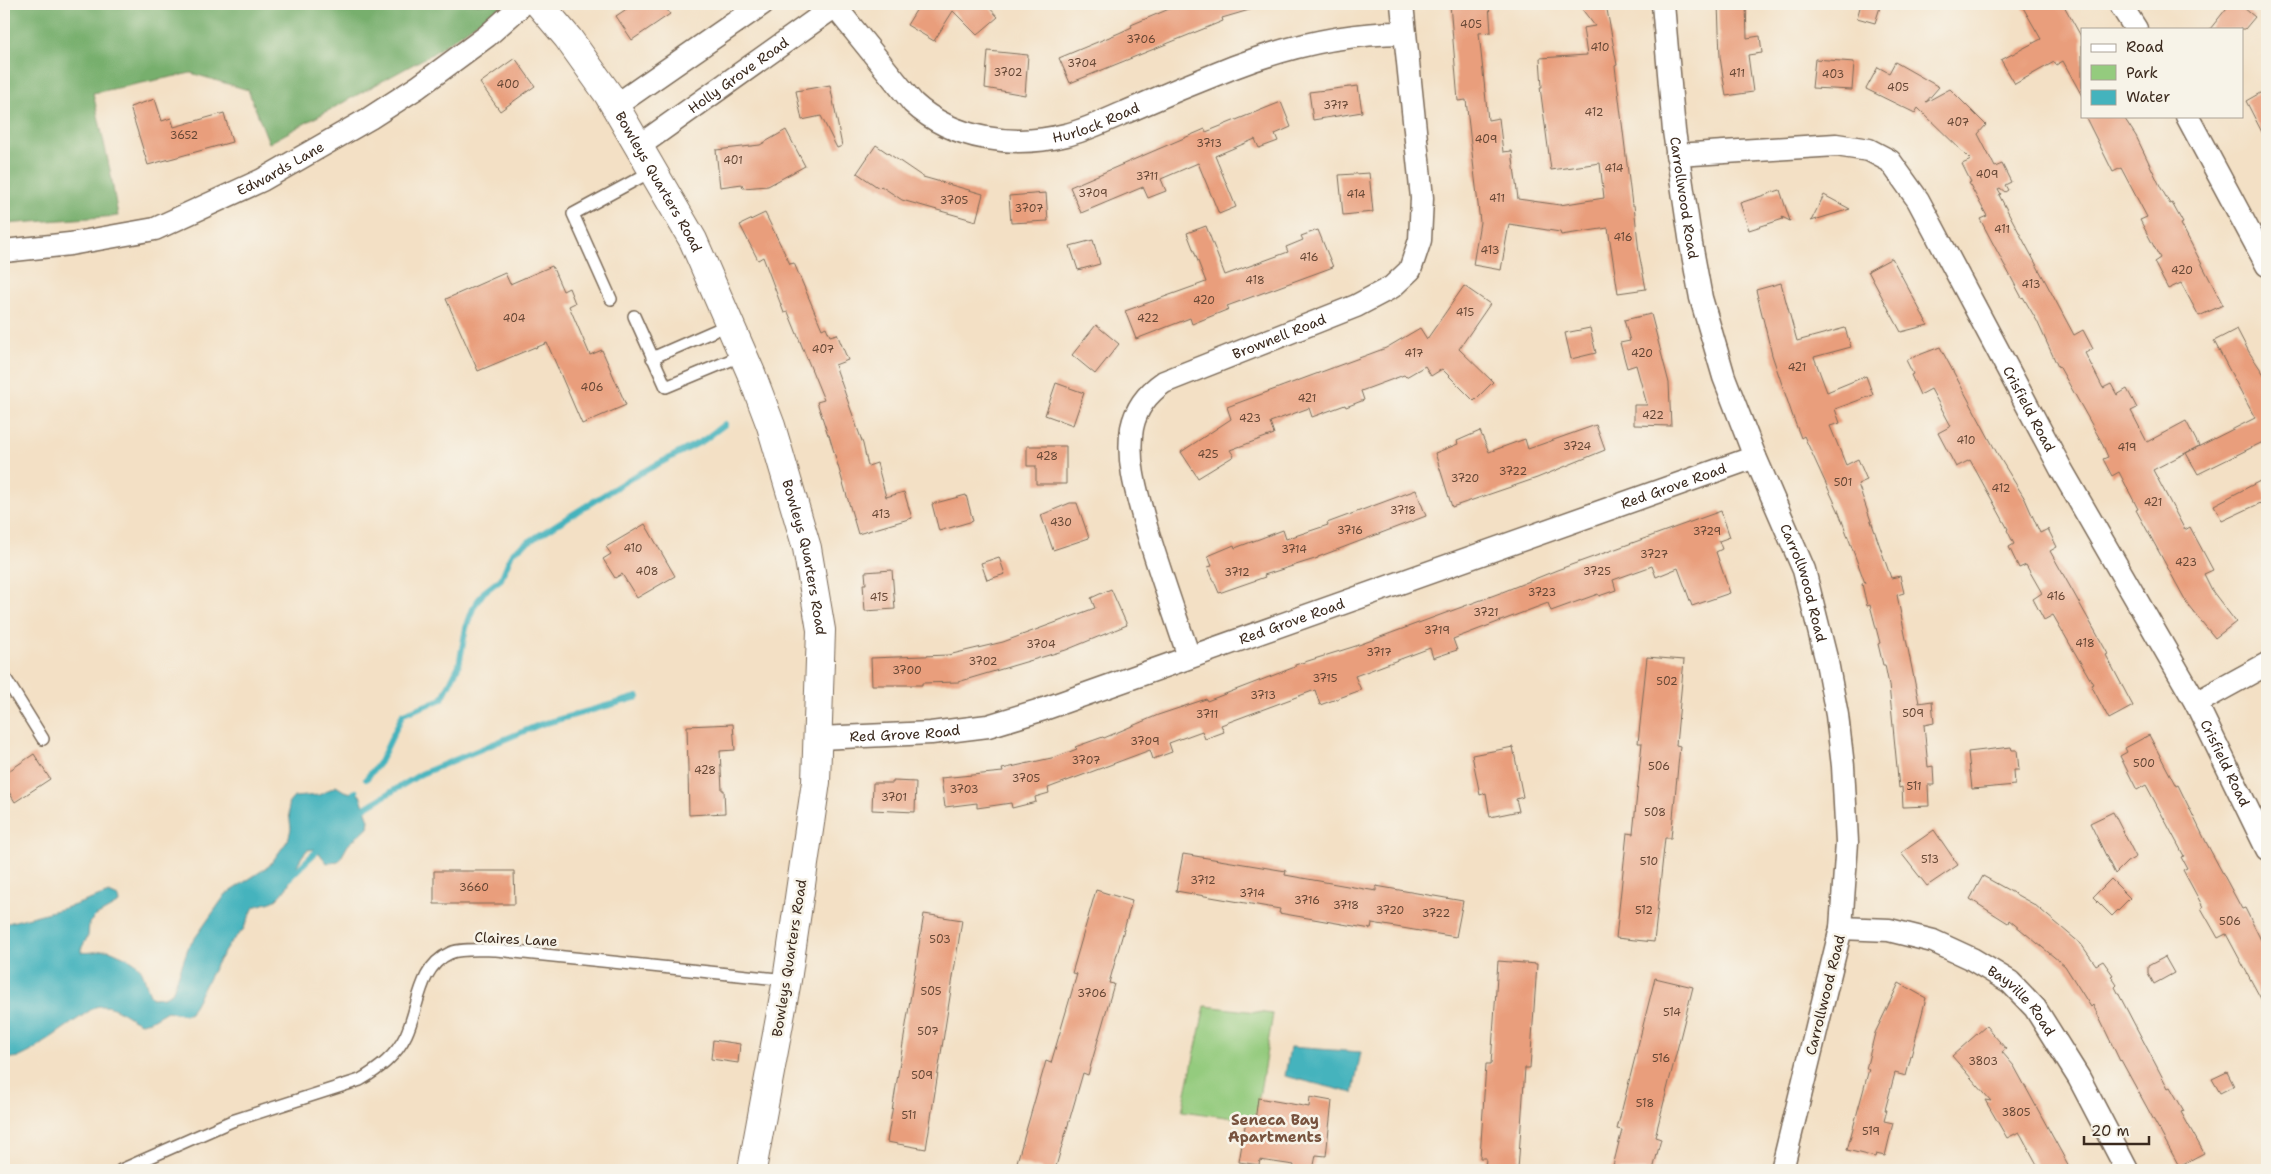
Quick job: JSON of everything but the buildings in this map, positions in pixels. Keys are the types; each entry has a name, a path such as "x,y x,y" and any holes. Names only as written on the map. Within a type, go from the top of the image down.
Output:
{"street":[{"name":"Edwards Lane","path":"4,251 70,244 155,228 262,180 370,118 418,86 487,36 523,4"},
{"name":"Bowleys Quarters Road","path":"539,4 568,38 615,106 654,170 693,240 743,354 777,444 807,548 821,630 819,738 816,782 787,980 752,1170"},
{"path":"615,106 762,4"},
{"name":"Brownell Road","path":"1189,657 1160,571 1139,500 1130,446 1132,427 1137,413 1148,395 1164,382 1356,306 1392,287 1410,270 1420,240 1422,198 1402,4"},
{"name":"Carrollwood Road","path":"1663,4 1670,98 1677,155 1690,244 1701,298 1724,377 1754,457 1804,570 1818,620 1837,715 1845,790 1847,842 1841,928 1782,1170"},
{"path":"2120,4 2135,28"},
{"path":"2142,4 2143,28"},
{"name":"Hurlock Road","path":"835,5 913,103 926,115 941,124 972,135 1017,141 1048,139 1083,130 1235,66 1306,44 1351,37 1404,34"},
{"name":"Holly Grove Road","path":"639,146 835,5"},
{"path":"2188,118 2267,265"},
{"name":"Crisfield Road","path":"1677,155 1836,145 1869,150 1890,161 1918,200 2057,461 2196,702 2267,849"},
{"name":"Red Grove Road","path":"819,738 931,733 988,726 1044,709 1754,457"},
{"path":"2196,702 2267,664"},
{"name":"Bayville Road","path":"1841,928 1889,930 1933,941 1972,958 2010,982 2035,1008 2080,1078 2127,1170"}],"lane":[{"path":"611,299 573,214 654,170"},
{"path":"634,316 666,387 743,354"},
{"path":"652,358 730,324"},
{"path":"4,676 43,739"},
{"name":"Claires Lane","path":"121,1170 232,1121 360,1080 375,1071 400,1045 407,1034 423,983 437,964 451,952 496,950 787,980"}],"green space":[{"path":"4,4 504,4 432,54 269,143 248,90 191,73 93,93 118,216 4,224"},
{"path":"1205,1006 1273,1014 1255,1121 1182,1111"}],"water":[{"path":"336,786 344,791 360,795 369,820 368,827 348,845 339,861 327,863 316,849 307,850 282,894 275,900 254,907 243,930 230,943 217,963 190,1013 185,1015 167,1011 150,1021 141,1023 114,1008 95,1007 30,1052 20,1057 4,1059 4,924 72,906 109,893 118,897 119,903 96,916 89,923 88,936 81,952 88,953 108,950 131,960 137,964 143,973 152,998 164,997 172,993 188,948 226,894 269,866 288,840 291,829 288,804 294,797 319,795"},
{"path":"1290,1047 1361,1052 1353,1093 1285,1076"}],"waterway":[{"path":"366,779 380,762 403,714 442,699 459,665 466,628 474,606 484,592 501,579 512,553 631,478 704,440 725,424"},
{"path":"358,812 421,774 539,725 638,697"},
{"path":"288,879 322,846"}],"district":[{"name":"Seneca Bay Apartments","path":"1275,1128"}]}
